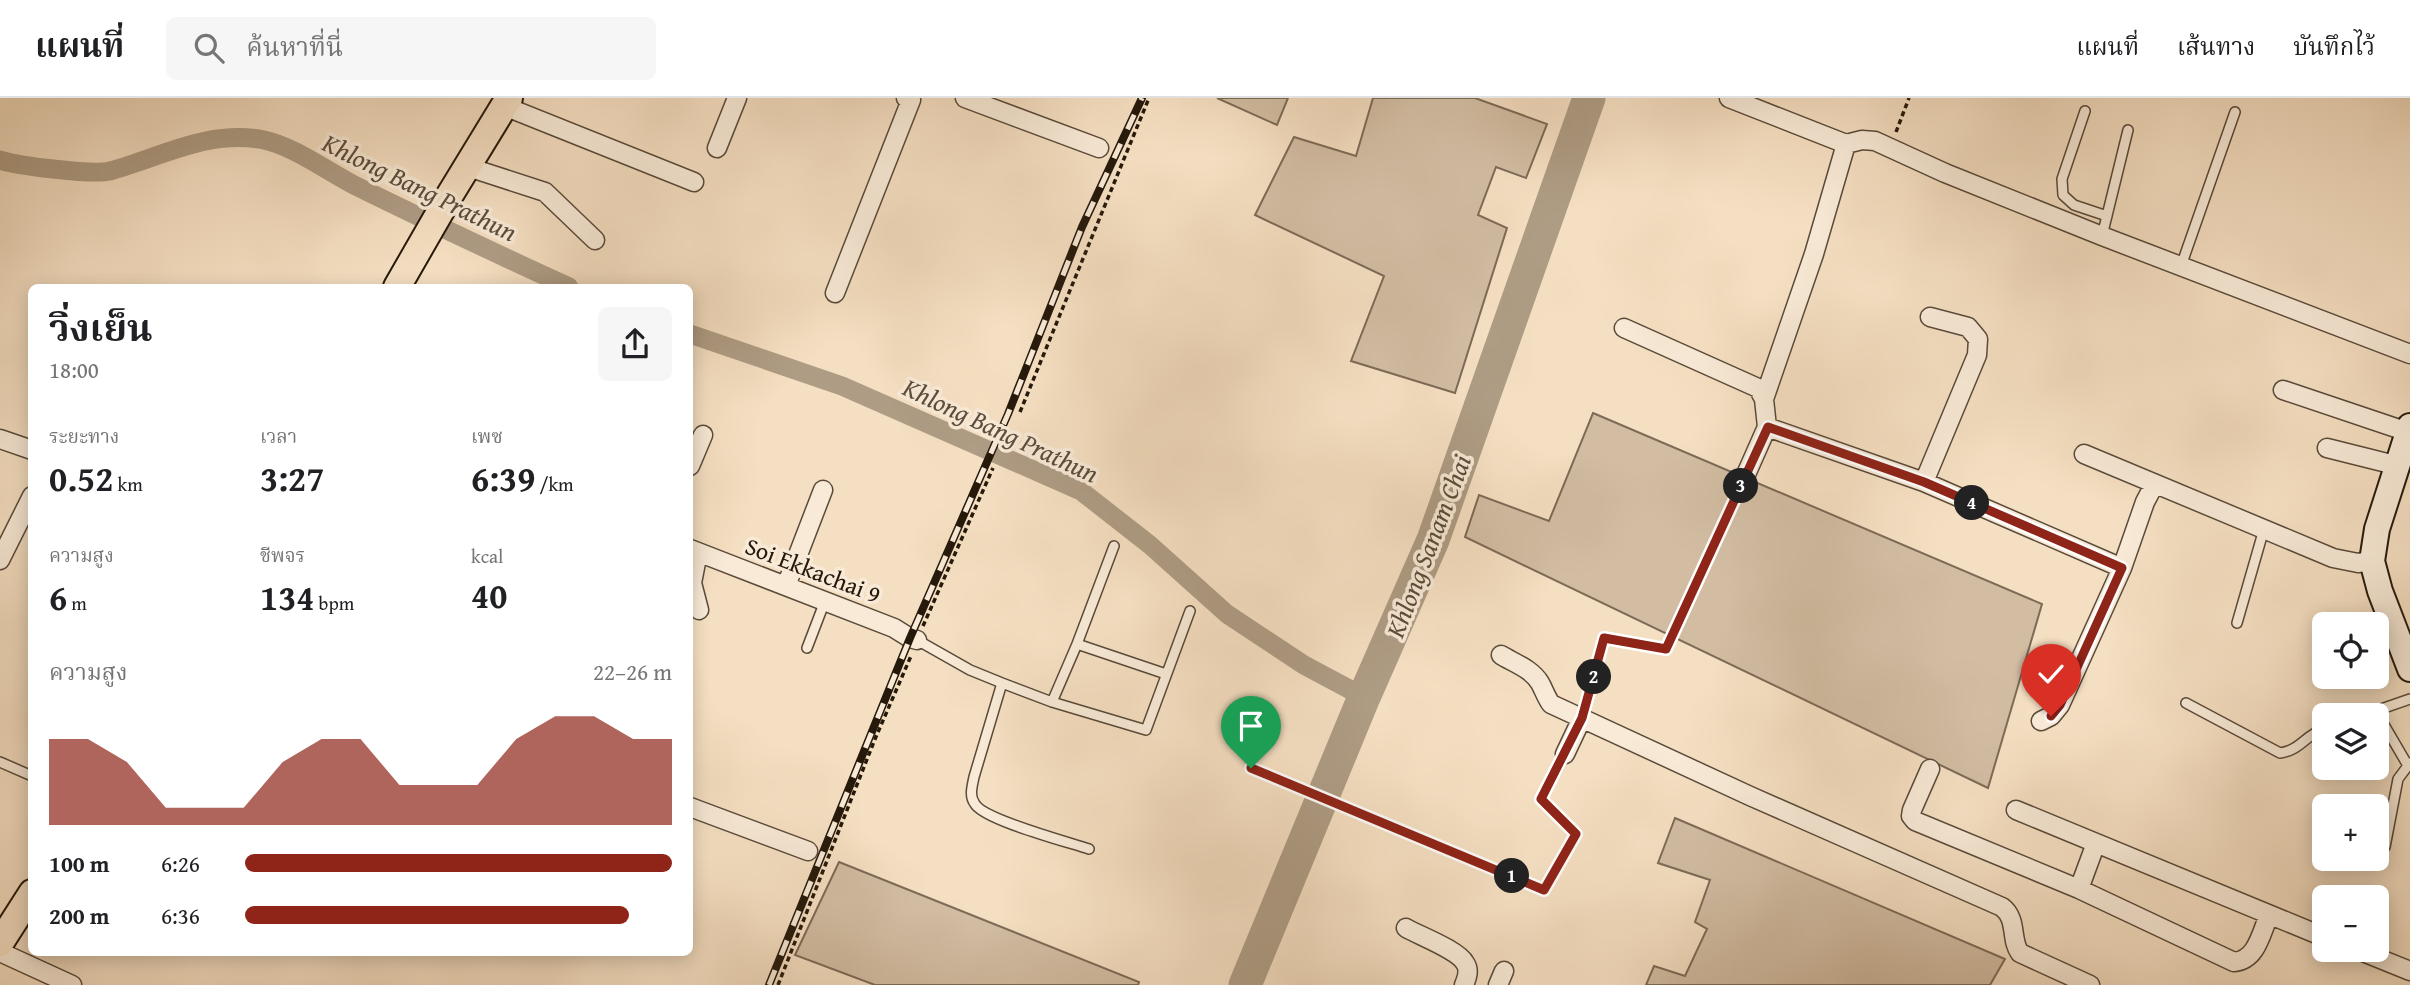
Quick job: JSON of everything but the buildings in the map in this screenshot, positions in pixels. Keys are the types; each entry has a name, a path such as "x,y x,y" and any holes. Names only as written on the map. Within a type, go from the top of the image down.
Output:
{"main road":[{"path":"399,284 507,102"},
{"path":"0,943 28,899"}],"street":[{"path":"718,148 737,98"},
{"path":"965,98 1100,148"},
{"path":"1729,98 1846,144 1862,140 1891,147 1945,173 2102,236 2410,354"},
{"path":"835,293 908,99"},
{"path":"507,102 694,182"},
{"path":"1764,399 1814,254 1846,144"},
{"path":"468,167 545,192 595,240"},
{"path":"1924,482 1977,355 1978,339 1968,327 1930,317"},
{"path":"1624,328 1758,388 1764,399 1768,427 1740,488"},
{"path":"2283,390 2409,429 2401,477 2377,529 2372,561 2380,591 2410,668"},
{"path":"1768,427 1924,482 2122,568"},
{"path":"693,459 703,435"},
{"path":"0,439 28,449"},
{"path":"2327,448 2401,477"},
{"path":"2084,454 2333,558 2358,564 2372,561"},
{"path":"2041,721 2051,716 2060,705 2122,568 2145,502 2154,485"},
{"path":"786,586 823,490"},
{"path":"0,560 28,504"},
{"name":"Soi Ekkachai 9","path":"694,550 894,628 909,638 918,640"},
{"path":"693,587 699,610"},
{"path":"1501,655 1532,673 1551,704 2002,907 2008,912 2015,931 2016,947 2021,953 2091,985"},
{"path":"1565,754 1582,718"},
{"path":"1930,769 1912,810 1911,816 1915,821 2079,889 2234,962 2243,961 2252,955 2269,915"},
{"path":"693,808 808,851"},
{"path":"2016,810 2312,932"},
{"path":"2079,889 2096,843"},
{"path":"1406,928 1454,953 1465,962 1468,974 1464,985"},
{"path":"0,952 72,985"},
{"path":"2388,962 2410,971"}],"lane":[{"path":"2085,111 2062,179 2063,195 2074,205 2107,216"},
{"path":"2181,266 2235,112"},
{"path":"2102,236 2128,130"},
{"path":"1582,718 1604,638 1666,649 1740,488"},
{"path":"2237,623 2264,529"},
{"path":"1052,702 1114,546"},
{"path":"807,648 825,601"},
{"path":"918,640 970,670 1002,683 1052,702 1146,730 1190,611"},
{"path":"1077,644 1166,674"},
{"path":"1002,683 974,777 971,792 973,802 980,811 1007,822 1089,849"},
{"path":"2389,706 2410,699"},
{"path":"2186,704 2280,753 2291,751 2312,734"},
{"path":"2389,732 2408,763 2398,779 2389,826"},
{"path":"1251,768 1544,890 1576,834 1541,799 1565,754"},
{"path":"0,762 28,774"}],"path":[{"path":"1020,412 1149,98"},
{"path":"1891,147 1909,98"},
{"path":"778,985 875,739 993,468"}],"shaded area":[{"path":"1217,98 1288,98 1277,125"},
{"path":"1373,98 1475,98 1547,124 1526,178 1496,167 1478,215 1507,228 1455,393 1351,361 1384,276 1255,215 1294,137 1356,156"},
{"path":"1593,413 2042,604 1988,788 1465,537 1479,495 1549,521"},
{"path":"1675,818 2005,959 1990,985 1646,985 1654,966 1685,976 1707,929 1695,922 1710,880 1658,863"},
{"path":"839,862 1139,982 1138,985 875,985 795,955"}],"waterway":[{"name":"Khlong Sanam Chai","path":"1245,985 1364,697 1433,540 1589,98"},
{"name":"Khlong Bang Prathun","path":"0,160 55,169 101,172 205,141 224,138 264,140 298,153 354,185 563,284"},
{"name":"Khlong Bang Prathun","path":"693,335 842,386 1081,491 1150,545 1227,614 1304,665 1364,697"}],"railway":[{"path":"769,985 910,638 1008,414 1082,227 1142,98"}],"route":[{"path":"1251,768 1544,890 1576,834 1541,799 1582,718 1604,638 1666,649 1768,427 1924,482 2122,568 2060,705 2051,716"}]}
